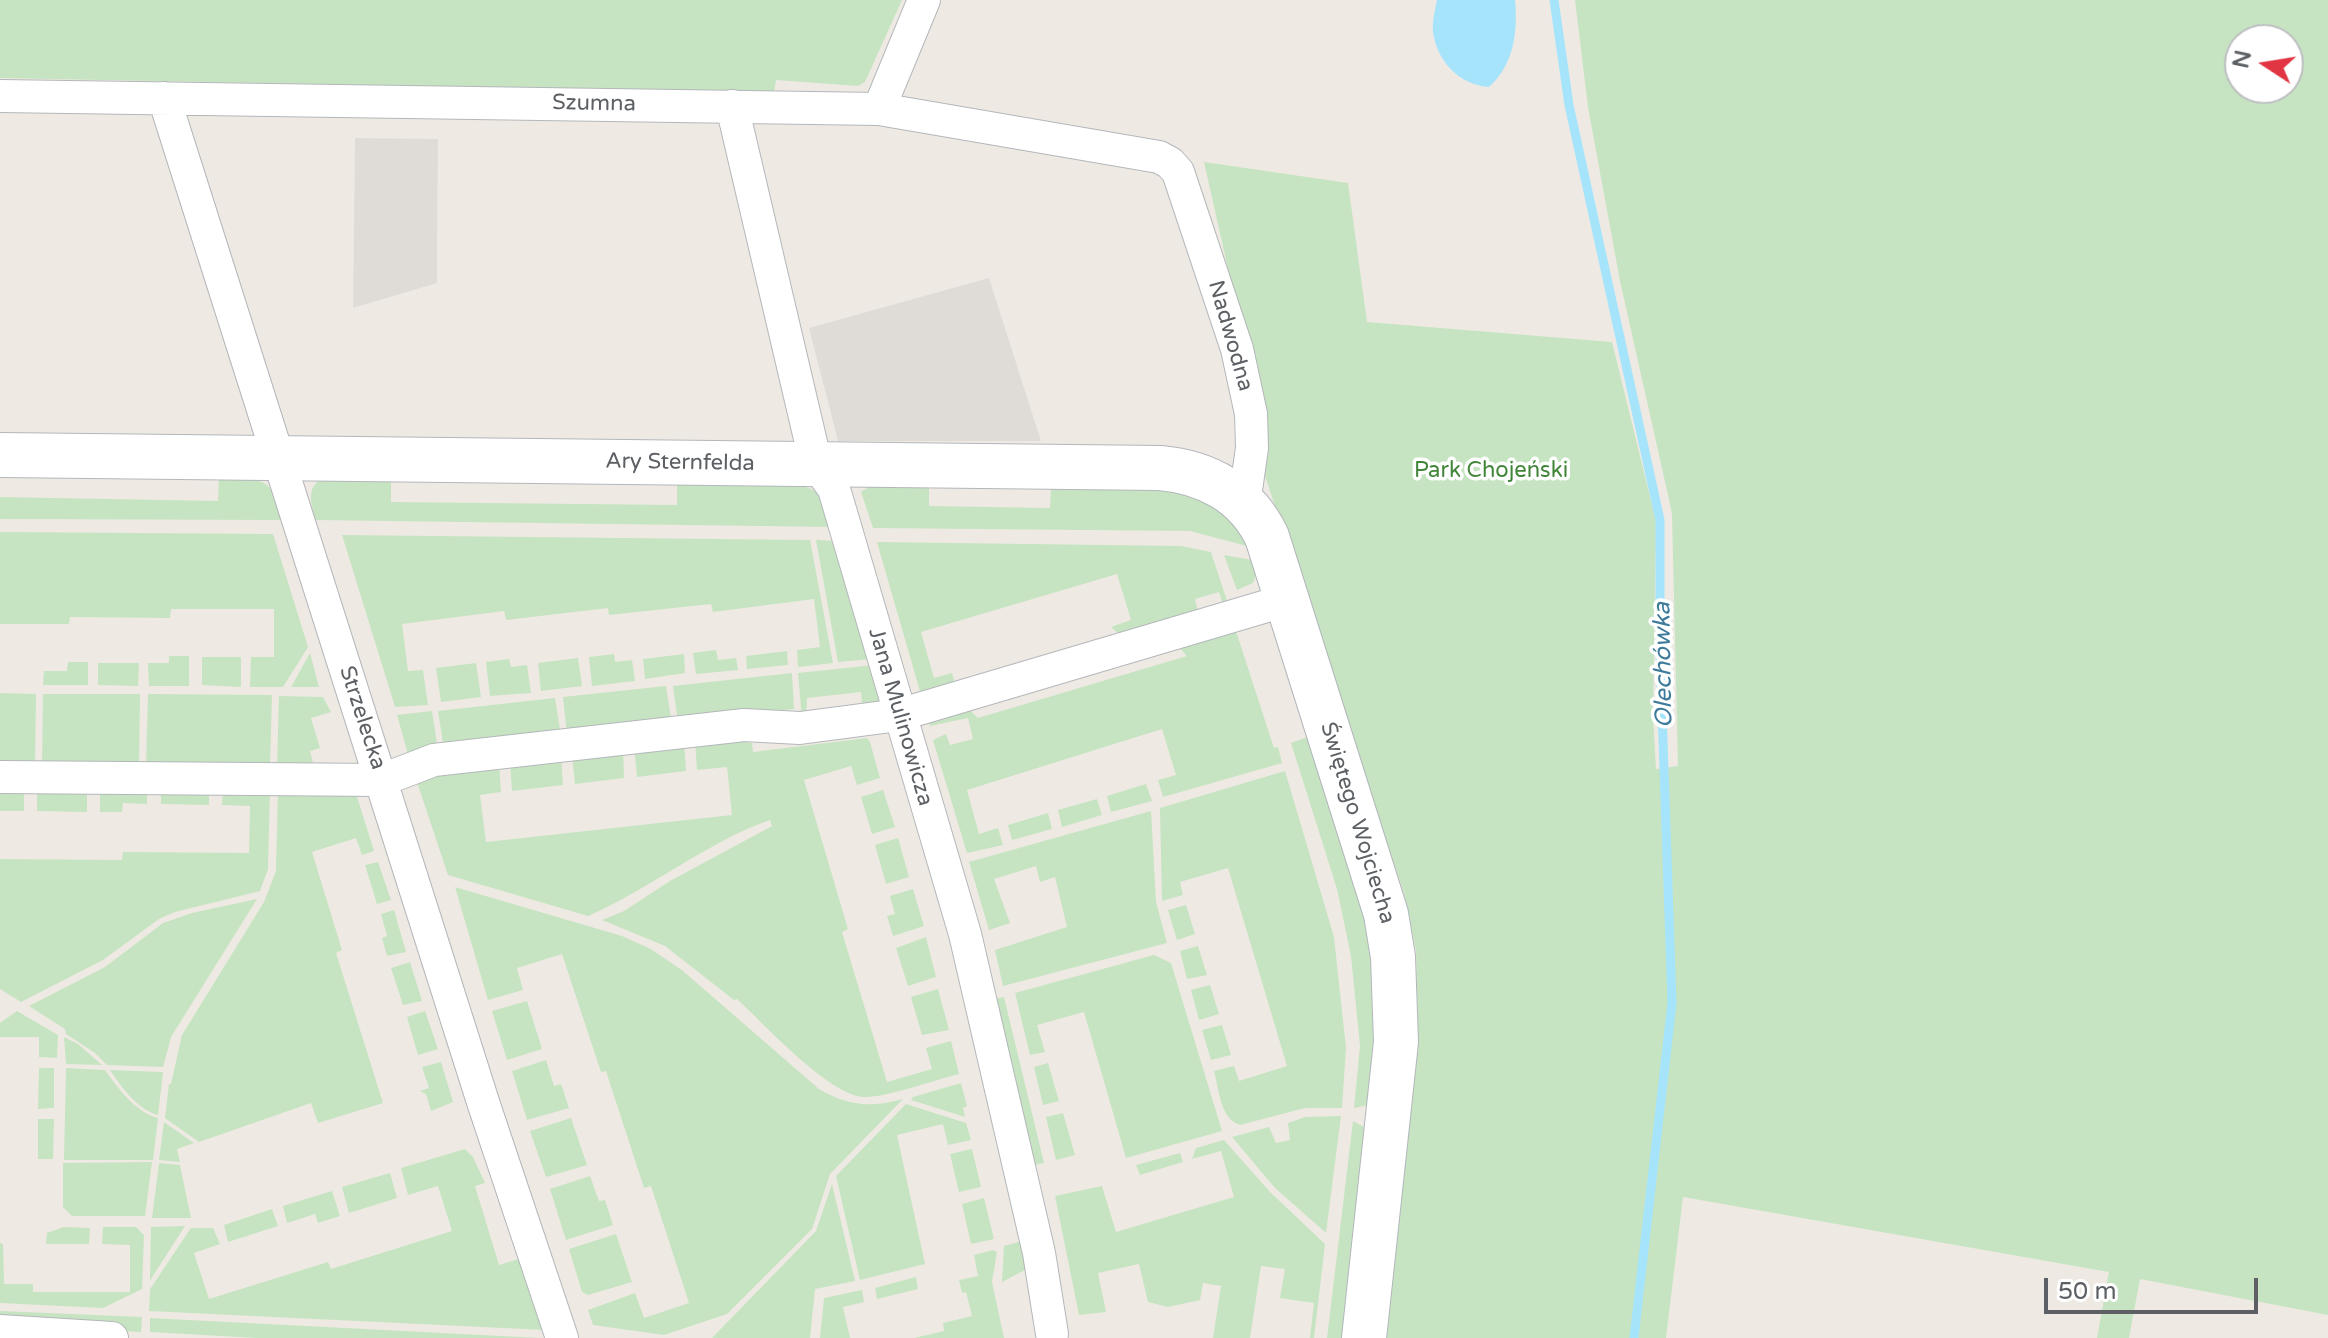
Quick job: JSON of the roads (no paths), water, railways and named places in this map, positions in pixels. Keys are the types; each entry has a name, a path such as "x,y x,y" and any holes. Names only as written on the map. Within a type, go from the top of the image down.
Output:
{"street":[{"path":"879,109 924,0"},
{"name":"Szumna","path":"0,96 879,109 1150,155 1170,163 1178,172"},
{"name":"Strzelecka","path":"164,98 484,1105 562,1338"},
{"name":"Jana Mulinowicza","path":"732,106 816,464 834,489 965,934 1039,1253 1052,1334"},
{"name":"Nadwodna","path":"1178,172 1237,349 1251,414 1252,448 1244,504"},
{"name":"Ary Sternfelda","path":"0,455 1169,469 1206,478 1230,491 1244,504 1267,537 1287,600"},
{"path":"0,777 382,780 434,760 744,725 800,728 899,715 1287,600"},
{"name":"Świętego Wojciecha","path":"1287,600 1361,830 1392,945 1396,1042 1364,1338"},
{"path":"0,1331 112,1338"}],"water":[{"path":"1437,0 1515,0 1516,24 1509,58 1489,87 1460,77 1439,53 1433,28"}],"waterway":[{"name":"Olechówka","path":"1554,0 1569,105 1660,520 1660,652 1672,1003 1634,1338"}],"park label":[{"name":"Park Chojeński","path":"1491,471"}]}
